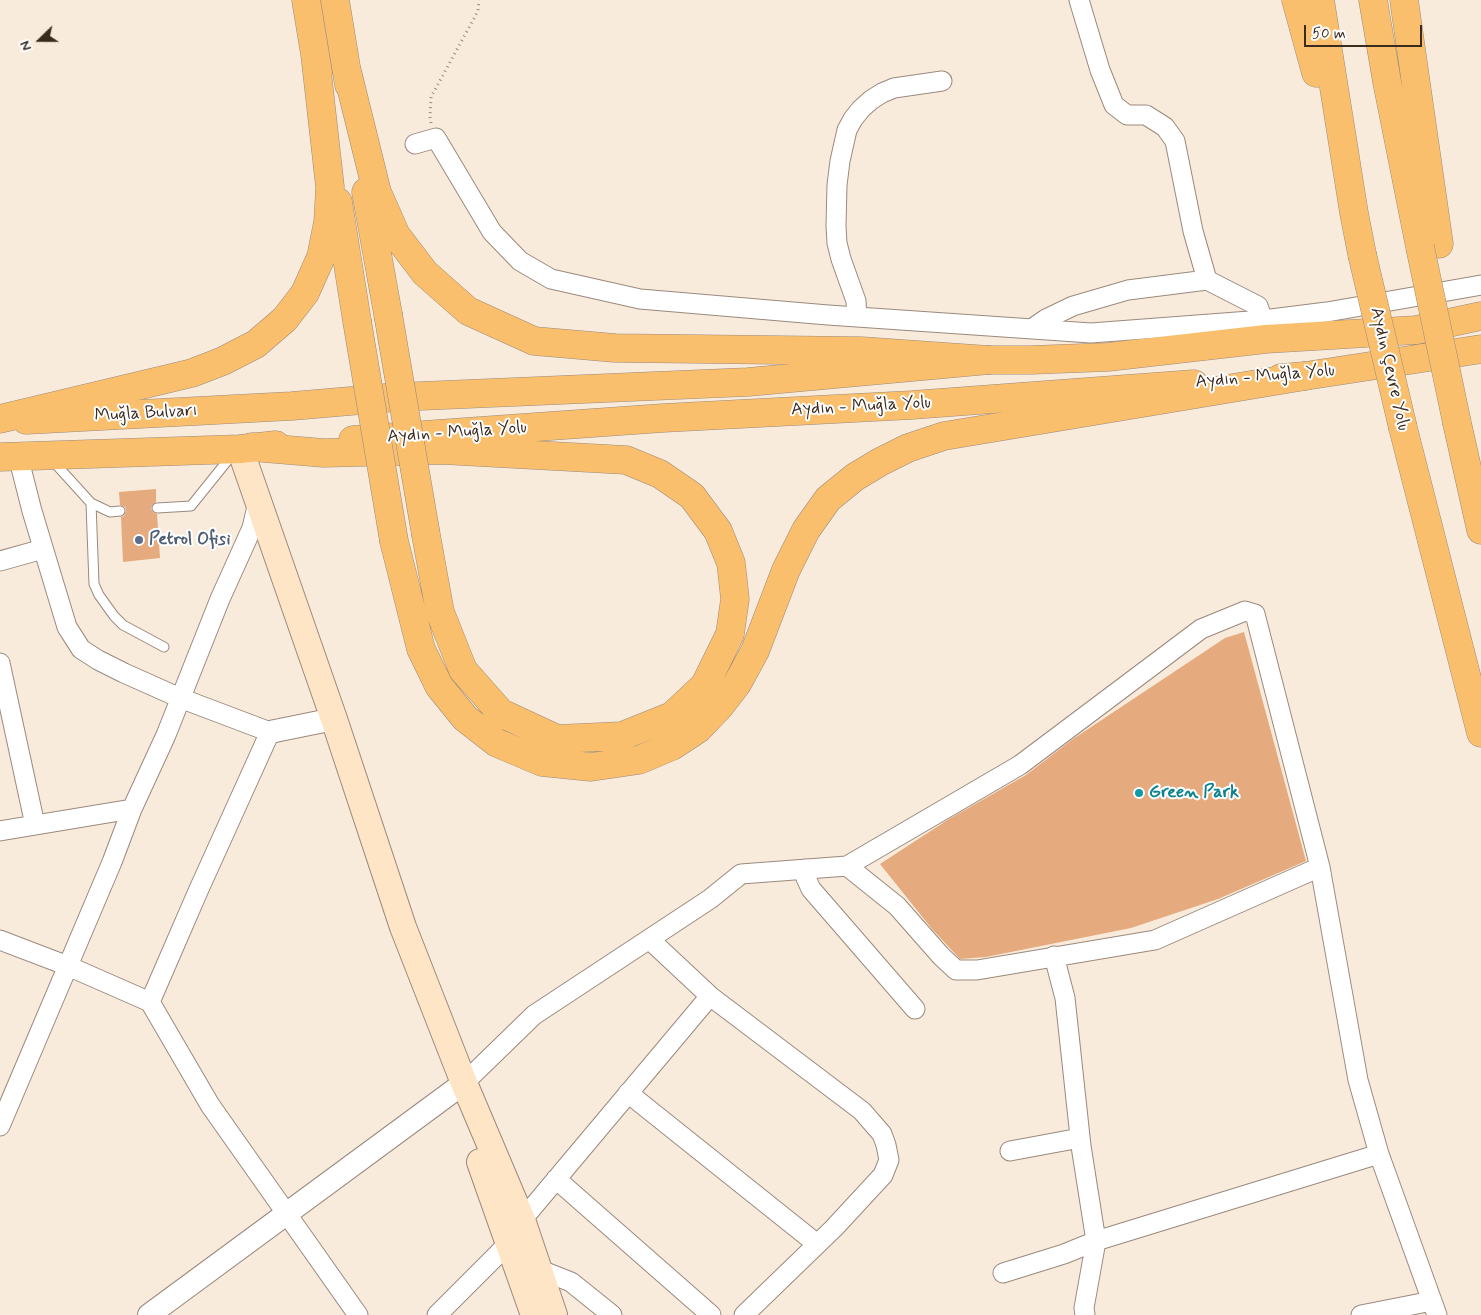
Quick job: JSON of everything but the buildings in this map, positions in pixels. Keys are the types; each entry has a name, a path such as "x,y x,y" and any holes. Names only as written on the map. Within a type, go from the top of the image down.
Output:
{"highway":[{"path":"306,0 394,541 421,649 440,686 465,718 498,743 542,762 591,767 639,760 672,746 698,729 720,706 737,684 755,651 786,570 806,530 828,499 855,477 880,462 908,448 944,436 1305,376"},
{"path":"243,448 324,453 442,450 626,460 660,474 692,496 718,531 731,563 735,599 730,634 705,685 672,716 622,736 557,738 501,714 463,670 440,612 426,535 388,314 368,201 334,0"},
{"path":"1296,0 1354,213"},
{"name":"Aydın Çevre Yolu","path":"1320,0 1362,254 1403,428 1481,733"},
{"path":"1373,0 1387,82 1429,245"},
{"path":"1404,0 1429,245 1457,423 1481,530"},
{"path":"0,420 192,373 223,361 256,344 285,319 305,293 321,257 328,222 330,188 315,54"},
{"path":"346,67 377,192 396,235 425,273 468,311 534,341 544,342 615,348 861,352 989,360"},
{"name":"Aydın - Muğla Yolu","path":"292,406 397,397 748,382 989,360 1108,357 1265,330 1416,330 1481,316"},
{"name":"Aydın - Muğla Yolu","path":"243,448 663,418 922,404 1305,376 1481,349"},
{"name":"Muğla Bulvarı","path":"0,420 292,406"},
{"name":"Muğla Bulvarı","path":"9,456 243,448"}],"main road":[{"path":"243,448 258,500 334,719 403,927 464,1083 522,1220 554,1315"},
{"path":"464,1083 481,1168 534,1315"}],"street":[{"path":"1079,0 1100,70 1114,105 1127,115 1146,116 1164,127 1175,141 1193,231 1207,280"},
{"path":"857,317 856,301 837,243 836,226 837,185 840,160 847,130 853,119 862,109 882,93 894,88 942,81"},
{"path":"415,144 436,138 492,232 520,261 552,279 640,299 857,317 1091,332 1265,330 1326,312 1481,285"},
{"path":"1033,328 1072,306 1128,290 1207,280 1258,306 1265,330"},
{"path":"9,456 32,511 67,627 81,649 124,673 180,698 270,732 334,719"},
{"path":"0,1126 5,1099 68,966 112,862 132,808 166,735 220,599 252,528 258,500"},
{"path":"0,561 43,549"},
{"path":"151,1314 464,1083 534,1014 710,899 741,874 847,866 1020,765 1201,629 1245,611 1254,614 1320,867 1358,1080 1379,1154 1434,1308 1361,1315"},
{"path":"0,663 35,825"},
{"path":"150,1002 270,732"},
{"path":"0,831 132,808"},
{"path":"847,866 897,906 941,956 956,970 977,970 1155,940 1320,867"},
{"path":"805,869 806,878 811,889 915,1010"},
{"path":"650,939 710,996 862,1111 882,1134 884,1140 889,1160 883,1175 834,1228 744,1315"},
{"path":"0,940 68,966 150,1002 210,1105 358,1315"},
{"path":"1054,956 1065,998 1080,1138 1096,1241 1084,1308 1085,1315"},
{"path":"522,1220 710,996"},
{"path":"628,1093 817,1244"},
{"path":"1010,1151 1080,1138"},
{"path":"1003,1273 1064,1254 1096,1241 1379,1154"},
{"path":"556,1179 711,1315"},
{"path":"437,1315 508,1244"},
{"path":"538,1269 571,1282 612,1315"}],"lane":[{"path":"157,508 191,506 243,448"},
{"path":"47,455 91,503 110,512 120,511"},
{"path":"91,503 94,584 99,595 123,625 164,647"}],"path":[{"path":"436,138 430,117 431,97 478,11 479,0"}],"place":[{"name":"Petrol Ofisi","path":"139,540"},
{"name":"Green Park","path":"1139,793"}]}
